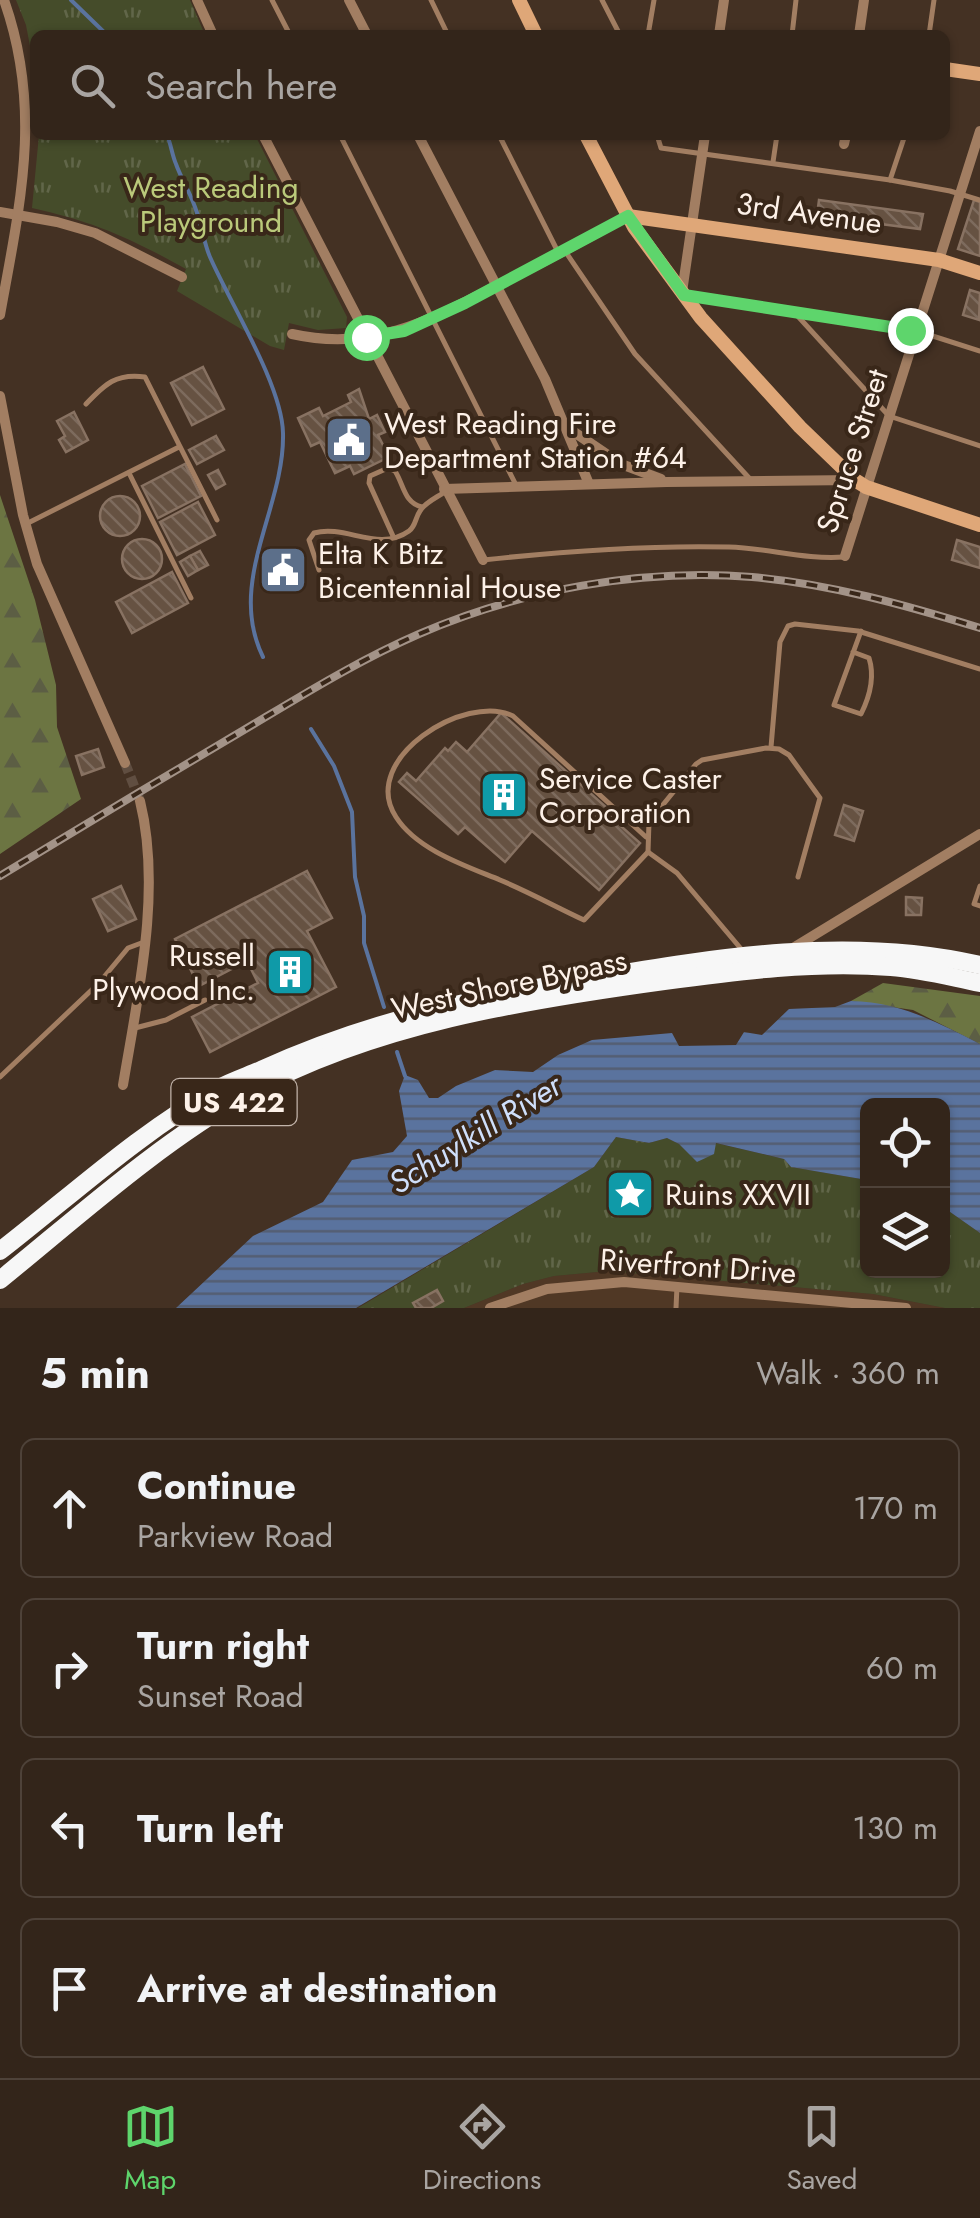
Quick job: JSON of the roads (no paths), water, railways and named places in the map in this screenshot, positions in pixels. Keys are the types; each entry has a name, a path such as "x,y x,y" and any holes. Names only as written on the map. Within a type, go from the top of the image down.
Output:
{"highway":[{"name":"West Shore Bypass","path":"0,1251 174,1115 223,1086 355,1031 508,999 767,969 893,959 977,964"},
{"name":"West Shore Bypass","path":"893,959 980,983"},
{"name":"West Shore Bypass","path":"0,1280 184,1133 250,1093 286,1074 374,1040 508,999"}],"street":[{"path":"0,315 26,157 26,96 18,43 4,0"},
{"path":"197,0 211,30"},
{"path":"349,0 364,30"},
{"path":"519,0 534,30"},
{"path":"720,30 724,0"},
{"path":"860,30 864,0"},
{"path":"950,71 980,74"},
{"name":"Spruce Street","path":"845,556 861,483 889,416 980,132"},
{"path":"266,140 483,560"},
{"path":"421,140 568,428 574,452 590,484"},
{"path":"589,140 628,216 683,294 800,427 861,483"},
{"path":"683,294 704,140"},
{"path":"0,212 95,233 182,277"},
{"path":"292,334 328,341 404,331 628,216"},
{"name":"3rd Avenue","path":"628,216 939,260 980,273"},
{"path":"0,396 26,524 41,574 126,763"},
{"path":"568,428 621,464 667,482"},
{"path":"445,490 667,482 861,483 980,525"},
{"path":"123,1085 144,942 149,836 140,800"},
{"path":"770,960 980,834"},
{"name":"Riverfront Drive","path":"490,1308 528,1294 578,1284 624,1282 906,1308"}],"lane":[{"path":"272,0 287,30"},
{"path":"430,0 445,30"},
{"path":"602,0 617,30"},
{"path":"649,30 654,0"},
{"path":"793,30 796,0"},
{"path":"930,30 934,0"},
{"path":"343,140 518,487"},
{"path":"502,140 562,253 636,354 752,481"},
{"path":"659,140 661,148 890,180 980,200"},
{"path":"774,162 776,140"},
{"path":"890,180 902,140"},
{"path":"683,294 917,331 980,352"},
{"path":"794,312 889,416 980,446"},
{"path":"86,404 108,380 145,377 216,520"},
{"path":"26,524 180,446"},
{"path":"394,537 368,483 370,476 388,468 395,471 407,499 422,508"},
{"path":"130,474 191,598"},
{"path":"87,480 93,492"},
{"path":"319,570 309,540 314,533 332,531 373,540 394,537 413,527 422,508 445,490"},
{"path":"483,560 558,552 728,547 845,556"},
{"path":"771,748 780,642 784,630 795,624 860,631 980,669"},
{"path":"853,652 869,658 873,670 868,700 861,714 834,706 860,631"},
{"path":"646,837 502,710 490,709 435,727 404,750 391,773 392,812 401,824 461,866 584,920 648,852"},
{"path":"770,960 752,962 677,873 648,852 649,822 702,760 771,748 788,754 820,798 798,877"},
{"path":"980,886 974,904 980,906"},
{"path":"0,1077 99,983 128,948 144,942"},
{"path":"792,949 793,983"},
{"path":"132,1028 166,1020 205,1000"},
{"path":"676,1308 677,1286"}],"water":[{"name":"Schuylkill River","path":"851,1001 902,1009 980,1044 980,1233 950,1212 950,1098 860,1098 860,1179 791,1167 784,1159 716,1143 714,1154 697,1162 667,1138 649,1143 616,1137 594,1167 356,1308 176,1308 253,1236 323,1202 352,1160 393,1152 407,1136 399,1091 405,1075 418,1080 429,1098 438,1098 495,1070 533,1072 558,1055 592,1040 672,1033 679,1046 736,1045 744,1032 762,1035 789,1009 835,1007"}],"waterway":[{"path":"71,0 102,30"},
{"path":"169,140 210,257 265,368 280,414 281,461 251,601 253,629 263,657"},
{"path":"311,729 334,766 352,812 364,943 384,1007"},
{"path":"397,1052 405,1076"}],"tunnel":[{"path":"125,763 140,801"}],"railway":[{"path":"0,876 370,658 458,619 540,594 625,579 752,577 868,596 980,628"}],"place":[{"name":"West Reading Fire Department Station #64","path":"349,440"},
{"name":"Elta K Bitz Bicentennial House","path":"283,570"},
{"name":"Service Caster Corporation","path":"504,795"},
{"name":"Russell Plywood Inc.","path":"290,972"},
{"name":"Ruins XXVII","path":"630,1194"}],"park label":[{"name":"West Reading Playground","path":"211,204"}]}
